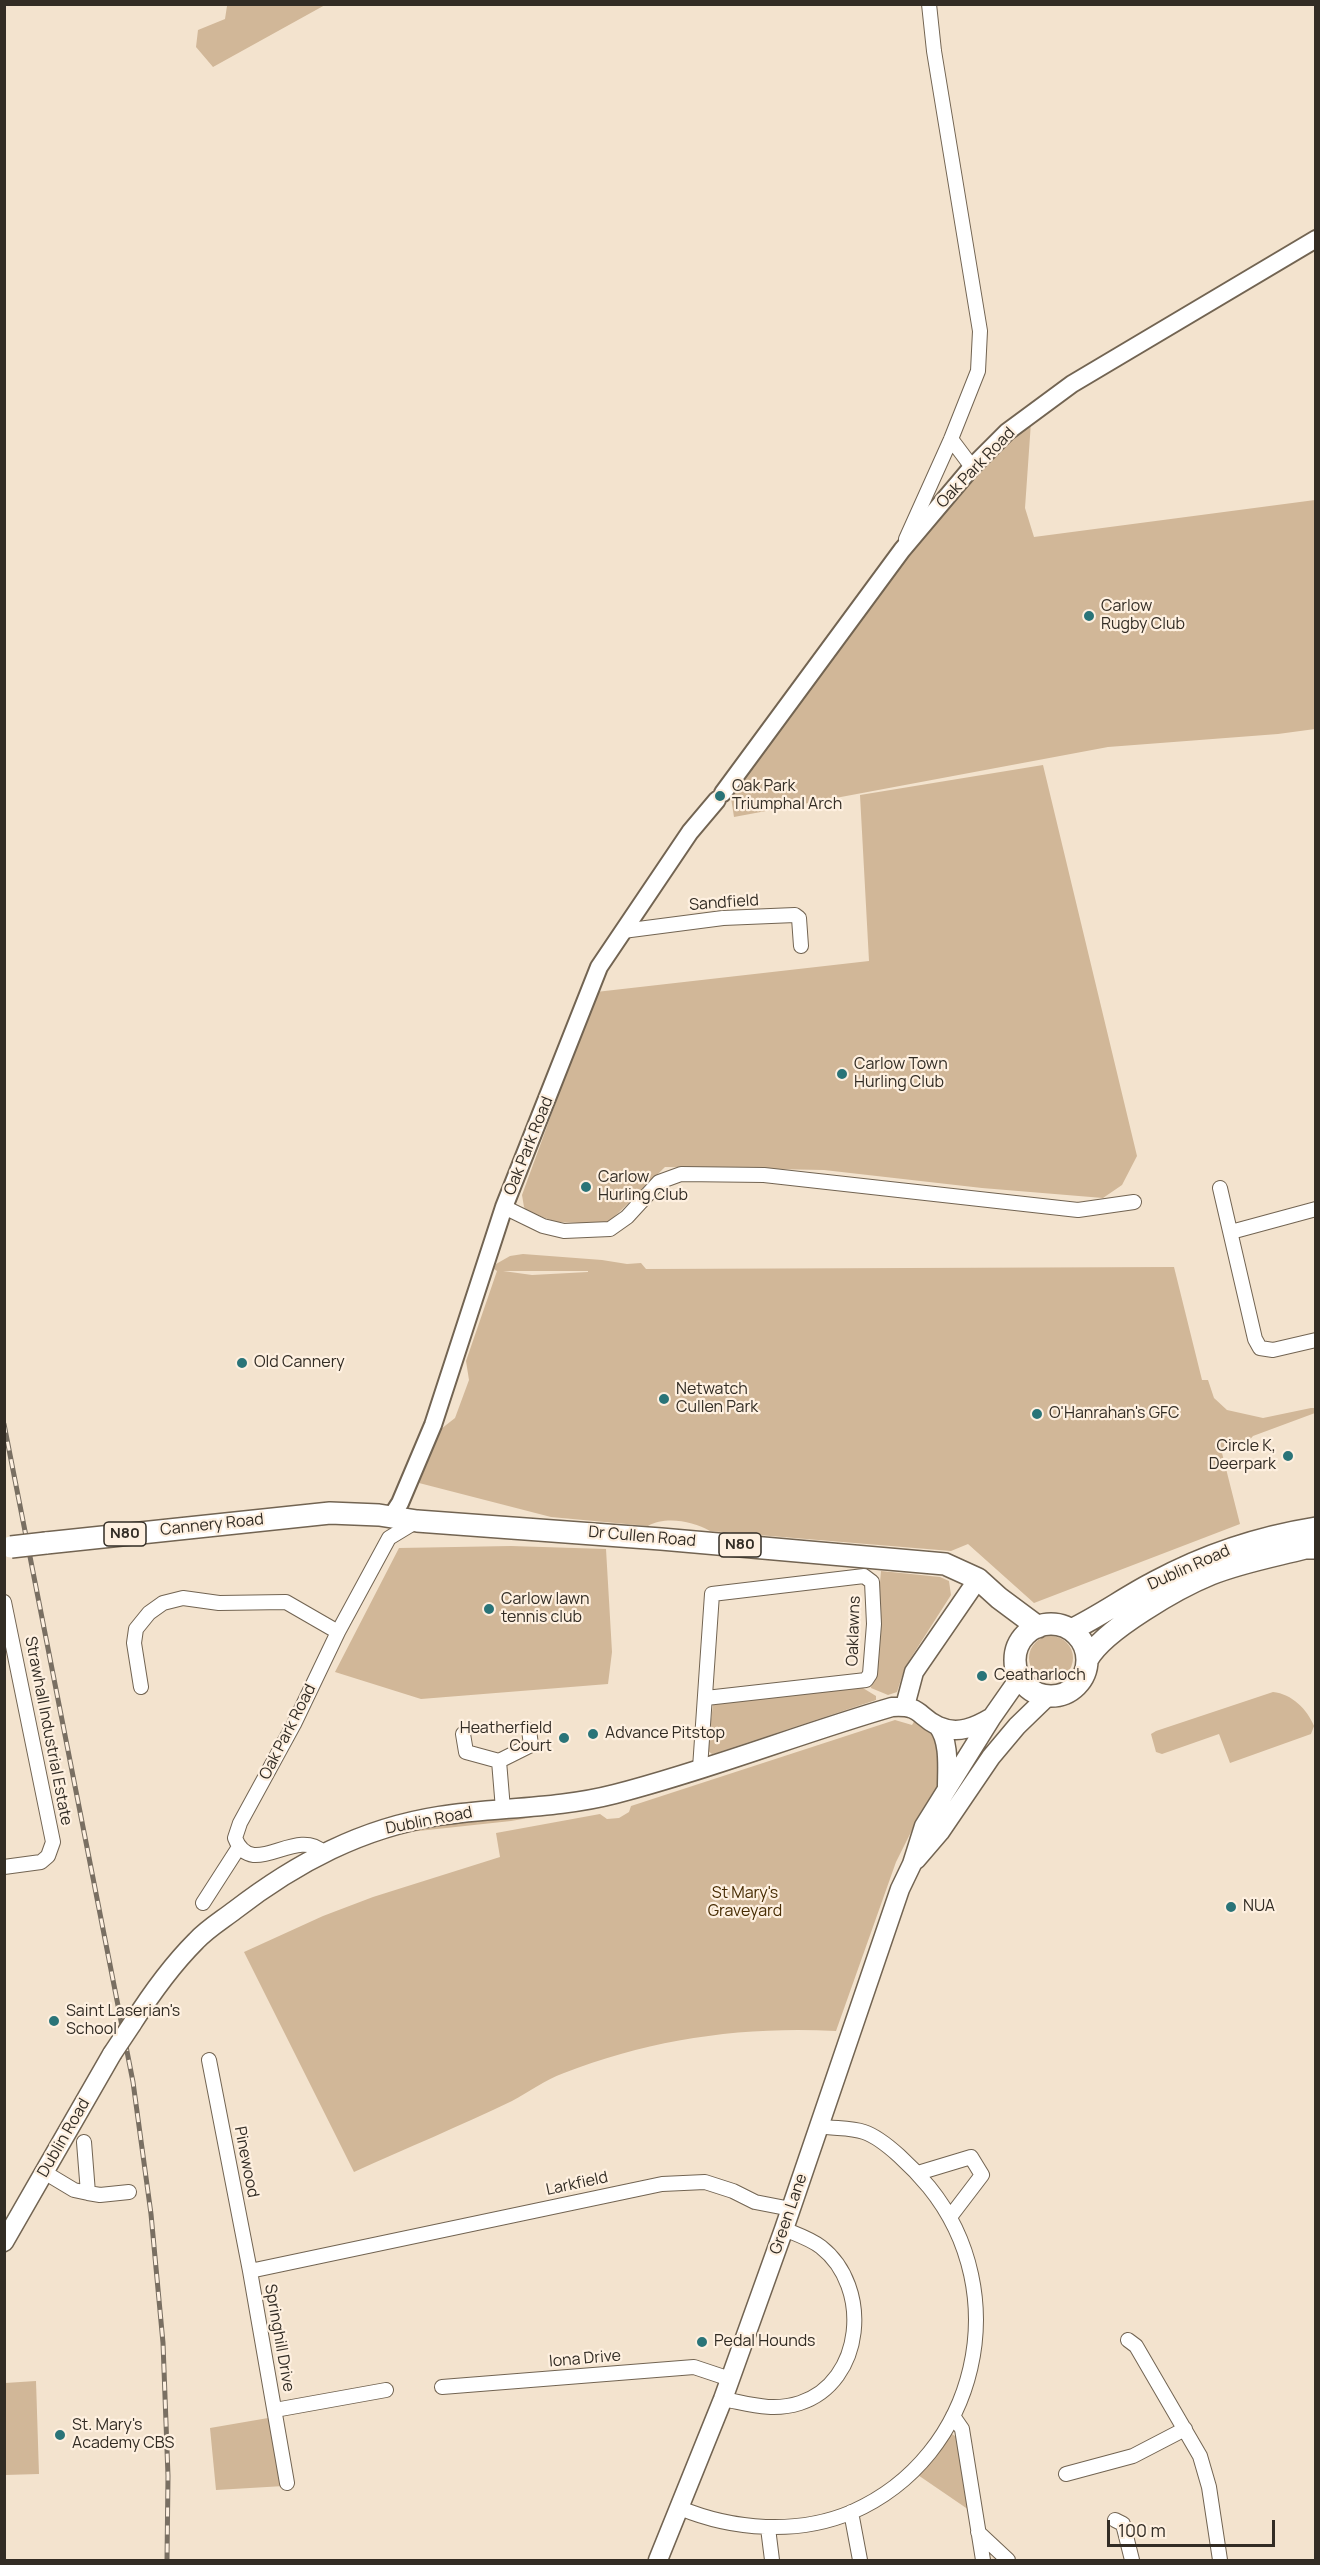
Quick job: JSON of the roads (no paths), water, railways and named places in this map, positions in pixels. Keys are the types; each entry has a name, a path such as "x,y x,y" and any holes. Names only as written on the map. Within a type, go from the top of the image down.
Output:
{"main road":[{"name":"Cannery Road","path":"8,1547 330,1513 386,1523"},
{"name":"Dr Cullen Road","path":"386,1523 417,1521 645,1537 945,1564 978,1579 999,1598"},
{"name":"Dublin Road","path":"1071,1630 1155,1582 1220,1552 1316,1527"},
{"name":"Dublin Road","path":"1087,1660 1093,1648 1116,1630 1169,1596 1211,1574 1286,1553 1316,1548"},
{"path":"978,1579 914,1672 905,1706 915,1708 940,1728 991,1757"},
{"name":"N80","path":"999,1598 1038,1628"},
{"name":"N80","path":"999,1598 1018,1648 1016,1658 1020,1677"},
{"path":"912,1864 924,1826 1020,1677 1036,1693 1048,1696 1067,1693 1083,1677 1087,1660 1085,1648 1080,1638 1071,1630 1049,1625 1038,1628 1029,1632 1018,1648"},
{"path":"912,1864 940,1832 991,1757 1017,1726 1048,1696"},
{"name":"Dublin Road","path":"4,2242 112,2054 156,1986 197,1939 254,1895 322,1852 406,1822 440,1816 559,1804 613,1795 871,1713 905,1706"},
{"path":"940,1728 959,1730 974,1728 992,1718"},
{"path":"940,1728 947,1758 947,1787"},
{"name":"Green Lane","path":"658,2560 723,2399 791,2209 900,1889 912,1864"}],"street":[{"path":"902,550 951,440 978,371 980,331 934,51 929,4"},
{"name":"Oak Park Road","path":"238,1847 235,1838 240,1823 294,1724 386,1523 400,1503 433,1425 504,1207 599,968 623,931 690,832 720,796 902,550 972,467 1008,432 1072,384 1316,239"},
{"path":"951,440 972,467"},
{"name":"Sandfield","path":"623,931 723,918 795,915 799,918 801,946"},
{"path":"504,1207 543,1226 564,1231 610,1229 627,1217 659,1182 681,1174 764,1175 1078,1210 1134,1202"},
{"path":"1221,1188 1255,1339 1260,1348 1273,1350 1316,1340"},
{"path":"1231,1232 1316,1209"},
{"name":"Oaklawns","path":"700,1768 712,1594 864,1576 872,1582 874,1624 870,1674 866,1680 706,1698"},
{"path":"141,1687 134,1642 136,1629 149,1613 163,1603 183,1598 219,1603 286,1602 338,1632"},
{"name":"Strawhall Industrial Estate","path":"4,1602 53,1842 48,1856 41,1862 4,1867"},
{"path":"463,1734 466,1752 499,1761 531,1745 528,1730"},
{"path":"499,1761 503,1809"},
{"path":"203,1903 238,1847 247,1853 259,1856 303,1843 315,1845 322,1852"},
{"name":"Pinewood","path":"208,2060 250,2271"},
{"path":"680,2508 716,2521 768,2528 820,2521 851,2512 893,2487 925,2459 953,2416 974,2358 977,2320 969,2262 950,2217 918,2173 902,2158 863,2132 819,2126"},
{"path":"84,2142 88,2193"},
{"path":"918,2173 971,2157 982,2175 950,2217"},
{"path":"44,2172 74,2190 88,2193 129,2192"},
{"name":"Larkfield","path":"250,2271 662,2184 705,2182 733,2191 755,2202 791,2209"},
{"path":"723,2399 760,2408 779,2408 801,2402 824,2389 838,2374 853,2343 856,2312 845,2276 821,2247 784,2229"},
{"name":"Springhill Drive","path":"250,2271 287,2483"},
{"path":"1128,2340 1136,2346 1185,2429 1204,2468 1214,2511 1220,2560"},
{"name":"Iona Drive","path":"442,2387 694,2367 730,2379"},
{"name":"Springhill Drive","path":"275,2410 386,2390"},
{"path":"953,2416 962,2429 983,2560"},
{"path":"1066,2474 1115,2462 1185,2429"},
{"path":"851,2512 860,2560"},
{"path":"1115,2520 1123,2524 1132,2560"},
{"path":"768,2528 772,2560"},
{"path":"978,2532 1008,2560"}],"railway":[{"path":"4,1424 133,2082 151,2214 163,2343 168,2476 167,2560"}],"place":[{"name":"Carlow Rugby Club","path":"1089,616"},
{"name":"Oak Park Triumphal Arch","path":"720,796"},
{"name":"Carlow Town Hurling Club","path":"842,1074"},
{"name":"Carlow Hurling Club","path":"586,1187"},
{"name":"Old Cannery","path":"242,1363"},
{"name":"Netwatch Cullen Park","path":"664,1399"},
{"name":"O'Hanrahan's GFC","path":"1037,1414"},
{"name":"Circle K, Deerpark","path":"1288,1456"},
{"name":"Carlow lawn tennis club","path":"489,1609"},
{"name":"Ceatharloch","path":"982,1676"},
{"name":"Advance Pitstop","path":"593,1734"},
{"name":"Heatherfield Court","path":"564,1738"},
{"name":"NUA","path":"1231,1907"},
{"name":"Saint Laserian's School","path":"54,2021"},
{"name":"Pedal Hounds","path":"702,2342"},
{"name":"St. Mary's Academy CBS","path":"60,2435"}],"park label":[{"name":"St Mary's Graveyard","path":"745,1903"}]}
